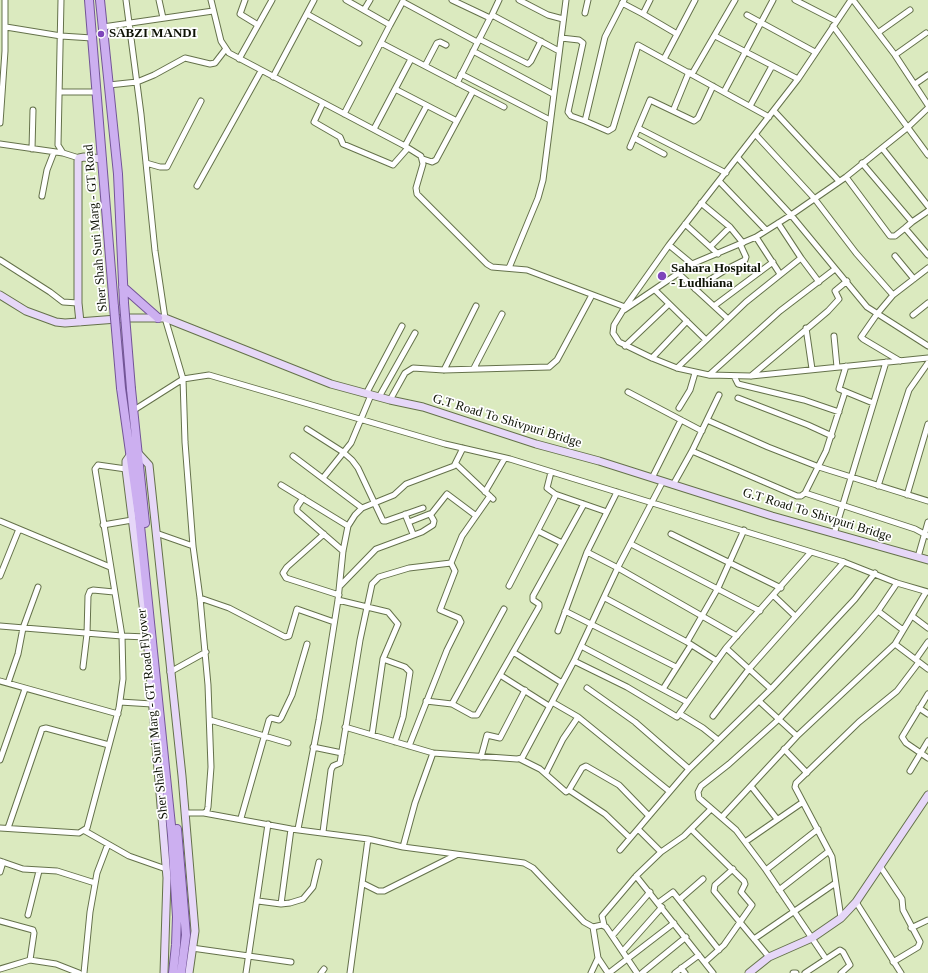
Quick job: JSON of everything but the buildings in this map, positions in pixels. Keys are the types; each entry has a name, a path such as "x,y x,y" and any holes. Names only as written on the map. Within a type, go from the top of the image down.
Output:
{"main road":[{"name":"Sher Shah Suri Marg - GT Road","path":"88,0 121,388 134,454"},
{"name":"Sher Shah Suri Marg - GT Road","path":"100,0 118,174 124,303 134,410 134,454"},
{"path":"123,287 161,318"},
{"name":"Sher Shah Suri Marg - GT Road Flyover","path":"134,454 132,466 185,905 186,935 181,973"},
{"name":"Sher Shah Suri Marg - GT Road Flyover","path":"132,466 139,516 172,835 177,917 173,973"}],"street":[{"path":"0,122 6,27 5,0"},
{"path":"61,0 58,145 63,153"},
{"path":"126,0 146,163 161,318 170,336 183,379 185,442 193,546 206,652 210,720 211,767 208,807 207,811 204,813"},
{"path":"159,0 163,18"},
{"path":"211,0 221,41 226,50 239,59 407,147 423,159 432,162 436,160 473,91"},
{"path":"245,0 240,14 258,25"},
{"path":"239,59 272,0"},
{"path":"273,77 314,0"},
{"path":"346,0 390,25"},
{"path":"364,10 370,0"},
{"path":"452,0 491,16 559,51"},
{"path":"457,83 500,0"},
{"path":"519,0 548,15 563,19"},
{"path":"509,268 541,189 546,168 553,94 566,0"},
{"path":"585,13 587,0"},
{"path":"643,14 650,0"},
{"path":"664,59 695,0"},
{"path":"673,111 691,73 715,36 735,0"},
{"path":"724,92 773,0"},
{"path":"795,0 834,24 907,128 928,155"},
{"path":"624,309 655,290 692,264 742,244 791,215 846,177 907,128 928,106 915,84 879,32 852,0 834,24 798,79 669,245 624,309 614,325 613,333 616,339 625,346 695,374 751,376 886,362 901,362 928,358"},
{"path":"344,114 403,1 478,41 528,64 531,62 541,41"},
{"path":"585,121 605,37 623,2 677,34"},
{"path":"879,32 910,10"},
{"path":"103,28 213,11"},
{"path":"307,14 359,43"},
{"path":"747,15 815,52"},
{"path":"6,27 61,36 92,38"},
{"path":"895,55 926,33"},
{"path":"715,36 798,79"},
{"path":"561,38 579,40 582,43 568,112 571,116 608,131 613,128 638,45 769,117"},
{"path":"424,66 437,43 440,42 446,45"},
{"path":"381,43 504,107"},
{"path":"109,84 137,82 154,75 185,58 210,64 215,63 226,50"},
{"path":"473,51 553,94"},
{"path":"374,129 411,59"},
{"path":"750,106 772,66"},
{"path":"197,186 262,70"},
{"path":"461,74 550,120"},
{"path":"915,84 928,75"},
{"path":"630,147 650,100 692,121 697,120 713,86"},
{"path":"394,90 457,121"},
{"path":"60,92 96,92"},
{"path":"146,163 160,167 167,167 201,101"},
{"path":"323,103 314,122 340,137 343,144 393,165 407,147 426,107"},
{"path":"32,149 33,110"},
{"path":"774,111 839,181"},
{"path":"638,128 726,173"},
{"path":"756,135 814,198 856,253 893,295"},
{"path":"634,138 664,154"},
{"path":"0,144 63,153 79,158 102,159"},
{"path":"882,148 928,206"},
{"path":"42,196 46,174 54,152"},
{"path":"79,158 78,303 80,322"},
{"path":"738,158 791,215 847,281 861,300 876,314 928,346"},
{"path":"423,159 416,188 419,196 487,264 492,267 527,270 624,309"},
{"path":"862,163 912,222"},
{"path":"846,177 890,236 895,236 928,211"},
{"path":"719,181 766,230"},
{"path":"695,289 745,260 746,256 742,244 730,227 702,203"},
{"path":"778,223 819,282"},
{"path":"685,224 711,246 718,254"},
{"path":"711,246 730,227"},
{"path":"905,228 928,255"},
{"path":"756,237 780,274"},
{"path":"669,245 692,264"},
{"path":"895,256 914,279"},
{"path":"677,368 728,319 801,258"},
{"path":"0,260 63,302 78,303"},
{"path":"714,306 773,262"},
{"path":"901,362 863,339 862,334 876,314 893,295 928,268"},
{"path":"709,375 780,311 836,269"},
{"path":"678,273 728,319"},
{"path":"751,376 838,300 835,291 847,281"},
{"path":"655,290 706,340"},
{"name":"G.T Road To Shivpuri Bridge","path":"0,295 26,311 42,318 65,323 161,318 324,382 369,396 423,407 536,444 599,461 652,478 662,483 673,484 834,534 928,560"},
{"path":"390,400 407,370 413,368 444,370 546,367 552,364 557,360 592,295"},
{"path":"913,315 928,303"},
{"path":"625,346 670,304"},
{"path":"444,370 476,306"},
{"path":"474,368 502,314"},
{"path":"652,358 687,321"},
{"path":"323,478 354,438 369,396 402,326"},
{"path":"806,328 812,369"},
{"path":"379,398 415,333"},
{"path":"834,336 837,367"},
{"path":"834,534 841,506 886,362"},
{"path":"878,486 909,390 928,363"},
{"path":"846,366 839,389 873,403"},
{"path":"679,408 690,390 695,374"},
{"path":"134,410 183,379 209,375 362,417 463,448 505,458 653,502 844,562 897,583 927,592 894,644 784,749 722,817"},
{"path":"734,376 738,384 804,400 839,412"},
{"path":"628,392 702,431"},
{"path":"692,451 796,496 802,496 806,493 819,467 832,436 845,392"},
{"path":"673,484 692,451 719,395"},
{"path":"738,398 832,436"},
{"path":"652,478 681,420"},
{"path":"707,420 768,447 819,467 850,478 928,501"},
{"path":"907,495 928,424"},
{"path":"308,429 343,452 356,464 381,518 385,521 424,508"},
{"path":"298,829 339,598 343,551 348,526 355,515 362,508 396,493 403,486 451,468 456,464 463,448"},
{"path":"134,454 149,464 185,813 195,931 189,973"},
{"path":"293,456 362,508"},
{"path":"409,746 447,650 461,622 459,618 440,610 455,571 451,563 460,540 489,496 505,458"},
{"path":"0,828 80,833 85,830 97,796 118,714 123,679 122,636 95,469 98,464 132,466 132,520 146,637 166,869 167,927 164,973"},
{"path":"456,464 489,496"},
{"path":"551,472 547,488 555,494 607,512"},
{"path":"520,759 523,756 593,624 618,568 662,483"},
{"path":"281,485 348,526"},
{"path":"558,631 587,552 617,492"},
{"path":"806,493 926,534"},
{"path":"409,522 430,514 447,494 476,515"},
{"path":"509,586 538,531 555,494"},
{"path":"303,498 297,507 297,510 343,551"},
{"path":"426,701 452,704 472,715 477,715 539,607 540,604 534,600 533,596 584,504"},
{"path":"405,514 413,534"},
{"path":"340,586 376,549 425,530 434,524 430,514"},
{"path":"103,525 132,520"},
{"path":"0,521 110,567"},
{"path":"918,558 926,534 928,522"},
{"path":"0,576 19,529"},
{"path":"662,689 689,644 718,588 744,530"},
{"path":"538,531 562,543"},
{"path":"156,533 193,546"},
{"path":"324,534 287,567 283,573 286,578 339,598 388,612 398,624 383,659 372,735"},
{"path":"670,534 781,588"},
{"path":"630,544 718,588 760,611"},
{"path":"587,552 737,636"},
{"path":"574,660 627,687 675,716 680,714 716,660 774,596 811,552"},
{"path":"713,716 749,668 844,562"},
{"path":"323,832 331,770 333,766 340,763 345,727 372,584 379,577 409,568 451,563"},
{"path":"620,850 689,769 771,689 855,599 875,573"},
{"path":"826,959 766,870 736,830 711,809 698,795 701,786 729,764 779,718 878,611 897,583"},
{"path":"8,683 18,654 23,628 38,587"},
{"path":"83,667 87,634 89,593 94,590 114,592"},
{"path":"774,596 795,616"},
{"path":"200,598 229,608 285,637 289,636 297,609 334,622"},
{"path":"605,598 716,660"},
{"path":"452,704 504,609"},
{"path":"565,611 676,667"},
{"path":"878,611 903,630"},
{"path":"912,616 928,628"},
{"path":"0,626 87,634 146,637"},
{"path":"841,918 829,851 818,828 802,802 795,785 859,722 897,691 918,661 928,642"},
{"path":"241,818 270,719 281,719 288,704 307,644"},
{"path":"894,644 928,668"},
{"path":"581,646 687,702"},
{"path":"726,648 771,689"},
{"path":"170,672 206,652"},
{"path":"513,652 562,683"},
{"path":"383,659 405,666 410,672 403,717 395,742"},
{"path":"500,675 550,704 578,717 669,791"},
{"path":"0,681 118,714"},
{"path":"587,688 635,722 689,769"},
{"path":"0,760 25,689"},
{"path":"481,757 488,735 500,738 525,690"},
{"path":"928,694 902,737 906,743 928,758"},
{"path":"759,701 797,736"},
{"path":"120,702 152,704"},
{"path":"919,708 928,714"},
{"path":"680,714 703,728 718,740"},
{"path":"546,774 563,739 578,717"},
{"path":"210,720 288,743"},
{"path":"345,727 433,753 520,759 546,774 564,791 569,790 605,814 630,838"},
{"path":"8,828 42,729 46,728 109,745"},
{"path":"910,771 928,742"},
{"path":"313,747 342,753"},
{"path":"784,749 807,773"},
{"path":"403,847 414,803 433,753"},
{"path":"569,790 582,768 586,766 619,785 649,816"},
{"path":"751,786 777,819"},
{"path":"749,973 769,958 812,938 841,918 856,902 928,795"},
{"path":"745,842 802,802"},
{"path":"637,973 604,925 602,916 636,876 661,852 678,842 711,809"},
{"path":"185,813 204,813 241,818 291,828 368,839 403,847 456,855 517,861 528,865 556,891 584,922 593,927 604,925"},
{"path":"246,973 258,900 268,824"},
{"path":"281,904 291,828"},
{"path":"691,828 744,881 745,884 741,892 752,905 726,942 705,962"},
{"path":"766,870 818,828"},
{"path":"638,829 661,852"},
{"path":"85,830 129,856 166,869"},
{"path":"350,973 368,839"},
{"path":"84,973 90,912 95,883 99,865 108,844"},
{"path":"779,890 829,851"},
{"path":"362,884 384,892 456,855"},
{"path":"0,872 2,861 23,870 62,872 95,883"},
{"path":"258,900 281,904 300,900 310,893 315,883 319,862"},
{"path":"880,866 902,899 903,910 919,940 919,946 893,962"},
{"path":"733,869 716,884 714,889 769,958"},
{"path":"28,915 39,871"},
{"path":"636,876 686,937 713,973"},
{"path":"680,899 703,879"},
{"path":"754,940 834,884"},
{"path":"623,952 672,891 680,899 719,950"},
{"path":"612,936 650,892"},
{"path":"856,902 901,973"},
{"path":"912,928 928,920"},
{"path":"0,921 29,929 34,932 30,960"},
{"path":"593,927 598,958 608,973 674,923"},
{"path":"642,973 686,937"},
{"path":"192,948 291,962"},
{"path":"805,973 840,950 843,952 850,965 841,973"},
{"path":"675,973 699,955"},
{"path":"591,973 598,958"},
{"path":"0,969 30,960 56,964 79,973"},
{"path":"681,968 685,973"}],"place":[{"name":"SABZI MANDI","path":"101,34"},
{"name":"Sahara Hospital - Ludhiana","path":"662,276"}]}
